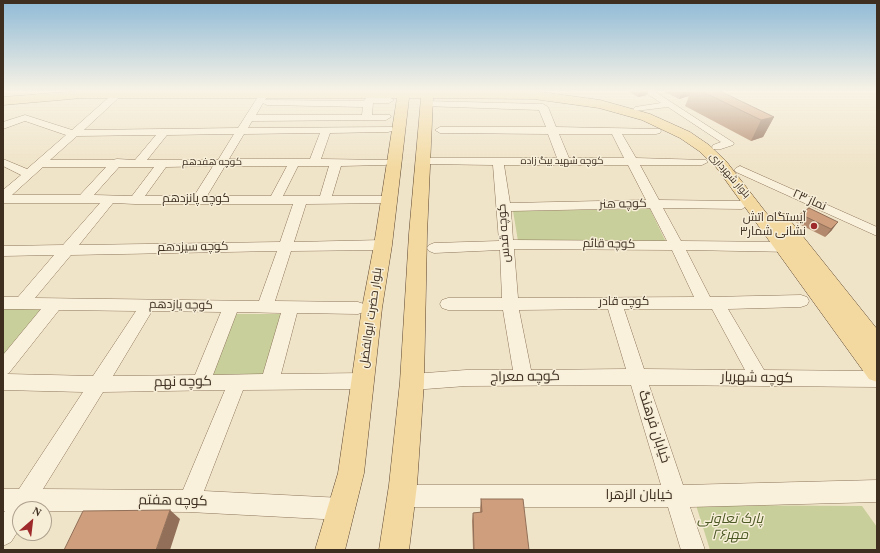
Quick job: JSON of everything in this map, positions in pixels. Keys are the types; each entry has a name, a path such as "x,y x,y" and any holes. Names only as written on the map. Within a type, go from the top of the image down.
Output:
{"main road":[{"name":"بلوار حضرت ابوالفضل","path":"330,550 351,473 364,381 372,308 390,200 407,117"},
{"path":"394,550 401,496 412,382 422,161 413,117"},
{"name":"بلوار شهرداری","path":"641,117 667,125 704,148 721,164 877,372"},
{"name":"بلوار شهرداری","path":"662,117 672,120 693,131 717,147 740,170 877,345"}],"street":[{"path":"3,198 91,117"},
{"path":"198,200 249,118 369,117"},
{"path":"547,117 564,161"},
{"path":"690,117 729,142 717,147"},
{"path":"3,126 25,118 72,134 388,129"},
{"path":"440,130 552,129 656,131"},
{"path":"314,163 326,130"},
{"path":"615,130 677,246 759,379"},
{"path":"139,163 164,132"},
{"name":"کوچه شهید بیگ زاده","path":"422,161 702,162"},
{"path":"3,162 28,174"},
{"path":"84,199 117,162"},
{"name":"کوچه هفدهم","path":"39,164 117,162 385,162"},
{"name":"کوچه قدس","path":"498,162 504,207 510,303 523,378"},
{"path":"135,200 163,163"},
{"path":"275,200 294,163"},
{"path":"325,200 336,163"},
{"name":"نماز ۲۳","path":"740,170 877,232"},
{"name":"کوچه پانزدهم","path":"3,198 109,200 390,200"},
{"path":"21,304 109,200"},
{"path":"264,307 301,200"},
{"name":"کوچه هنر","path":"504,207 655,204 742,205"},
{"name":"کوچه سیزدهم","path":"3,251 383,245"},
{"name":"کوچه قائم","path":"434,248 506,245 801,247"},
{"name":"کوچه قادر","path":"448,304 614,304 801,301"},
{"name":"کوچه یازدهم","path":"3,303 358,308"},
{"path":"3,368 55,304"},
{"name":"خیابان فرهنگ","path":"614,304 693,550"},
{"path":"3,534 14,500 98,384 148,305"},
{"path":"201,383 231,306"},
{"path":"270,382 292,307"},
{"name":"کوچه معراج","path":"412,382 466,378 637,377"},
{"name":"کوچه شهریار","path":"637,377 877,379"},
{"name":"کوچه نهم","path":"3,382 98,384 364,381"},
{"path":"189,501 237,383"},
{"name":"خیابان الزهرا","path":"401,496 675,496 877,491"},
{"name":"کوچه هفتم","path":"14,500 189,501 342,509"}],"green space":[{"path":"650,209 666,242 518,241 513,211"},
{"path":"3,308 42,310 3,361"},
{"path":"233,314 282,314 261,380 207,380"},
{"name":"پارک تعاونی مهر۲۶","path":"696,505 862,506 877,527 877,550 710,550"}],"building":[{"path":"754,117 774,117 761,120"},
{"path":"809,208 838,222 831,229 800,214"},
{"path":"481,499 523,499 529,550 474,550 473,513 482,512"},
{"path":"170,510 156,550 64,550 83,511"}],"place":[{"name":"آیستگاه اتش نشانی شمار۳","path":"814,226"}]}
